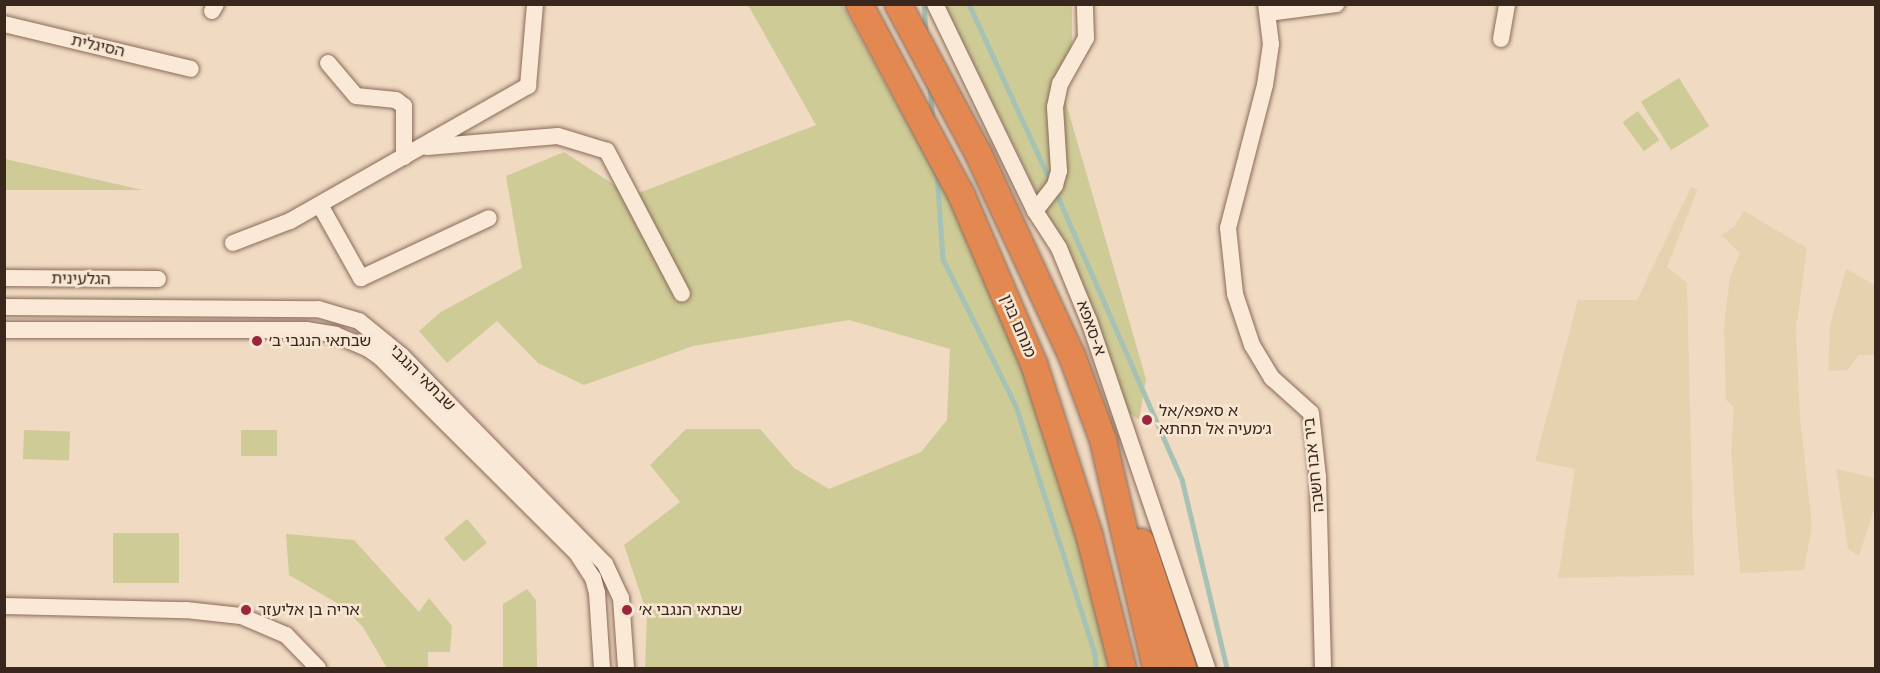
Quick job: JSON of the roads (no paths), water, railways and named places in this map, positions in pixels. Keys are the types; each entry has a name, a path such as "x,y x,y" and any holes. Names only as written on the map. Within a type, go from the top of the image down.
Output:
{"highway":[{"name":"מנחם בגין","path":"859,4 961,194 1034,364 1089,534 1123,669"},
{"path":"898,4 1006,212 1072,356 1163,602 1183,669"},
{"path":"1103,440 1156,669"}],"street":[{"path":"233,243 290,221 528,86 535,4"},
{"name":"א-סאפא","path":"935,4 1035,210 1059,248 1089,321 1208,669"},
{"path":"1035,210 1055,185 1059,171 1055,108 1060,84 1086,38 1085,4"},
{"path":"1267,9 1336,4"},
{"path":"1501,39 1507,4"},
{"name":"ביר אבו חשבה","path":"1267,9 1271,44 1265,85 1228,228 1235,294 1252,345 1272,378 1311,413 1318,477 1323,669"},
{"name":"הסיגלית","path":"4,24 191,69"},
{"path":"328,63 356,96 396,100 404,106 404,157"},
{"path":"421,148 558,136 607,152 682,294"},
{"path":"320,205 361,278 489,218"},
{"name":"הגלעינית","path":"4,278 158,279"},
{"name":"שבתאי הנגבי","path":"4,307 318,309 359,321 402,356 604,564 624,614 626,669"},
{"name":"שבתאי הנגבי","path":"4,330 306,330 336,335 367,348 380,357 576,552 593,578 597,594 602,669"},
{"path":"4,606 186,610 241,616 286,635 318,669"}],"waterway":[{"path":"924,4 926,33"},
{"path":"969,4 1050,180"},
{"path":"930,86 933,120"},
{"path":"937,173 943,259 1016,406 1095,654 1096,668"},
{"path":"1055,190 1182,479 1227,668"}],"place":[{"name":"שבתאי הנגבי ב׳","path":"257,341"},
{"name":"א סאפא/אל ג׳מעיה אל תחתא","path":"1147,420"},
{"name":"אריה בן אליעזר","path":"246,610"},
{"name":"שבתאי הנגבי א׳","path":"627,610"}]}
